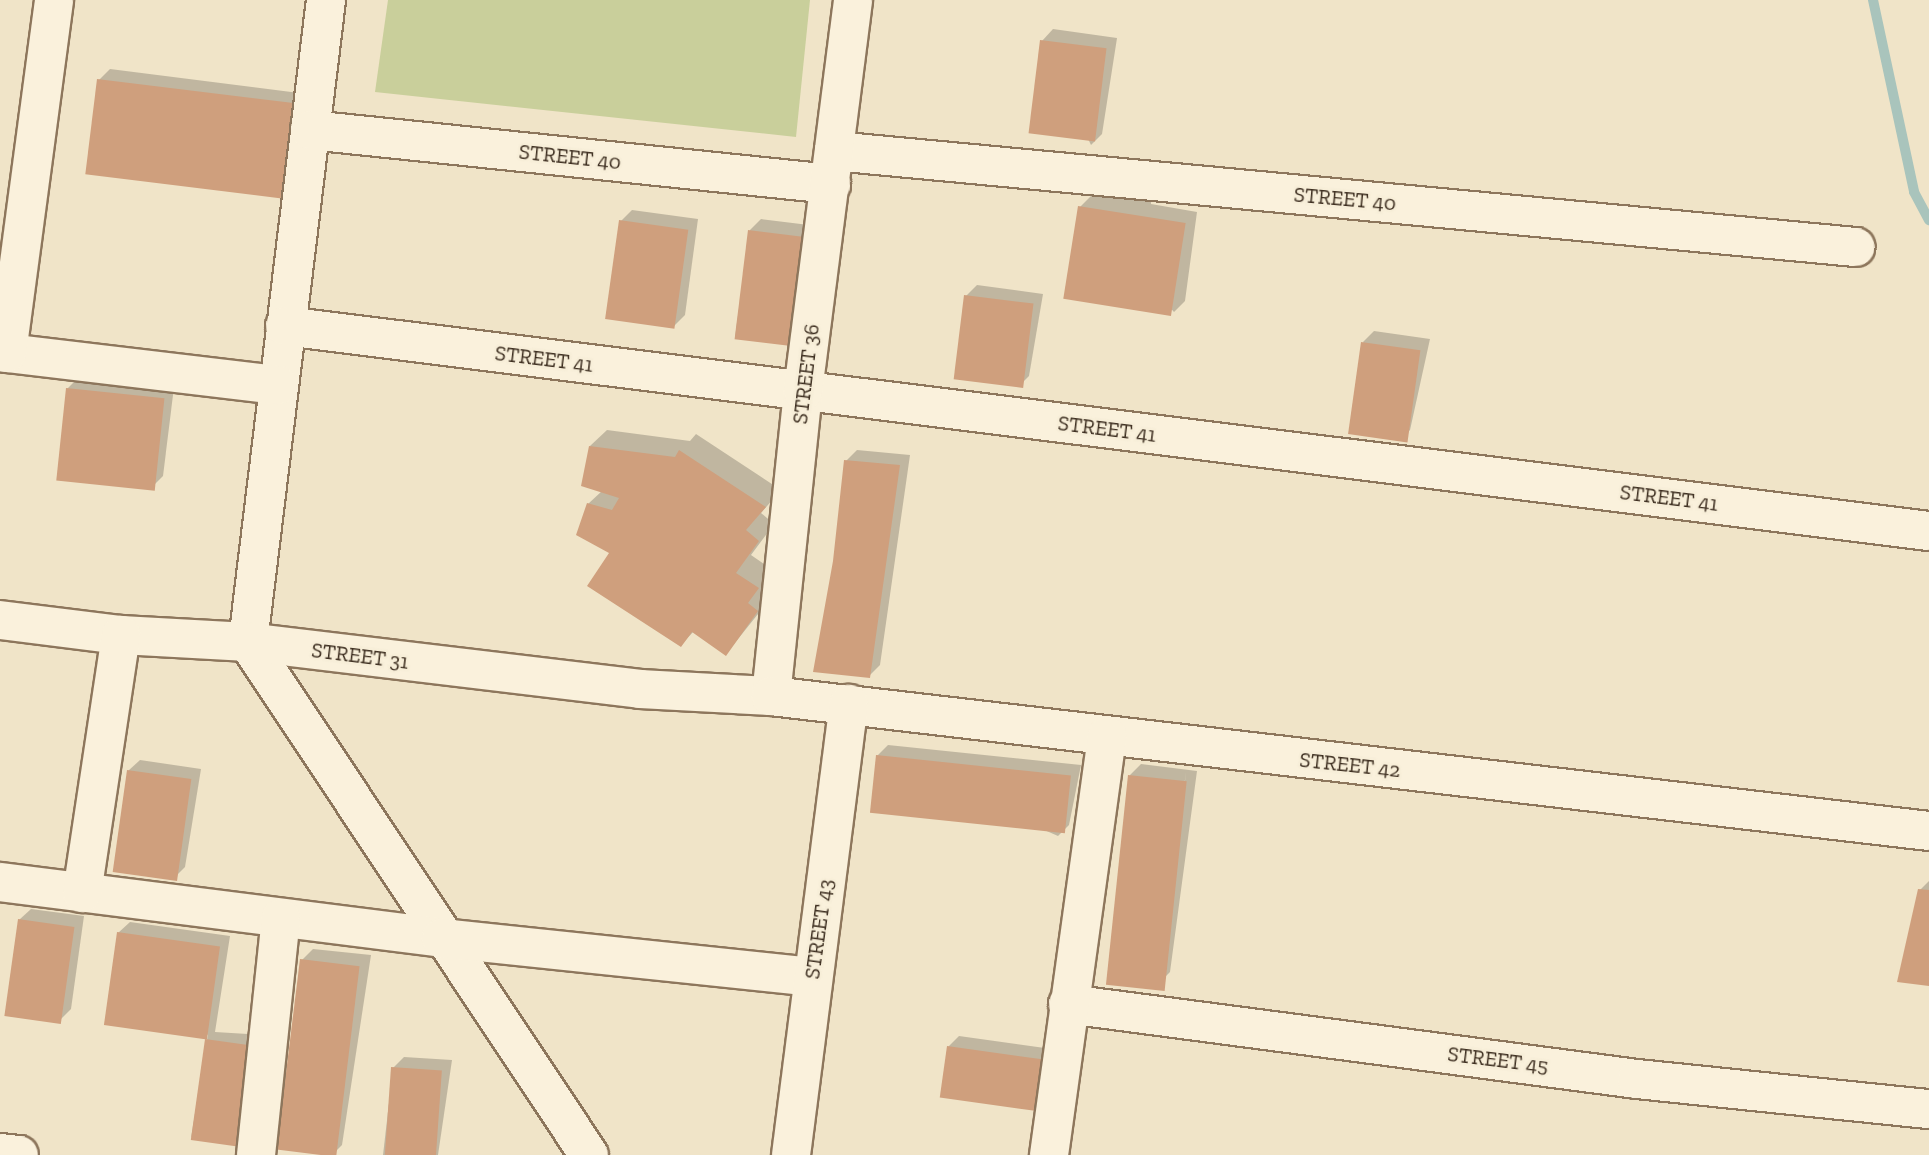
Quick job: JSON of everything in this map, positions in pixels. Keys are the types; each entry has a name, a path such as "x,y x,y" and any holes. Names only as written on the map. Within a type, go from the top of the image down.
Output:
{"street":[{"path":"54,0 4,353 278,385"},
{"path":"326,0 248,642 441,938 589,1155"},
{"name":"STREET 36","path":"771,696 803,391 853,0"},
{"name":"STREET 40","path":"310,130 1855,247"},
{"name":"STREET 41","path":"285,326 1929,531"},
{"name":"STREET 31","path":"0,620 121,635 248,642 640,689 771,696"},
{"path":"82,893 121,635"},
{"name":"STREET 42","path":"771,696 1929,831"},
{"name":"STREET 43","path":"791,1155 849,704"},
{"path":"1049,1155 1107,736"},
{"path":"0,882 441,938 812,977"},
{"path":"256,1155 281,918"},
{"name":"STREET 45","path":"1068,1004 1637,1079 1929,1109"},
{"path":"0,1153 19,1155"}],"green space":[{"path":"388,0 810,0 796,137 375,92"}],"building":[{"path":"1040,40 1107,48 1095,141 1029,133"},
{"path":"97,79 297,104 286,199 85,174"},
{"path":"1078,206 1186,223 1171,316 1063,299"},
{"path":"619,220 688,230 674,329 605,319"},
{"path":"748,230 807,237 793,346 735,339"},
{"path":"964,295 1033,304 1023,388 954,379"},
{"path":"1361,342 1420,350 1407,442 1348,434"},
{"path":"66,388 164,398 155,491 56,480"},
{"path":"589,446 675,457 679,450 766,507 746,530 759,541 736,573 759,588 748,603 758,611 726,656 692,632 681,647 587,586 609,553 576,535 587,503 612,510 619,498 581,486"},
{"path":"844,460 900,465 870,678 813,672 833,561"},
{"path":"876,755 1071,775 1065,833 870,813"},
{"path":"127,770 191,779 177,881 113,872"},
{"path":"1128,775 1187,781 1165,991 1106,985"},
{"path":"1918,889 1929,890 1929,986 1897,982"},
{"path":"18,919 74,927 61,1024 4,1016"},
{"path":"117,932 220,946 207,1040 104,1025"},
{"path":"300,959 360,966 336,1155 277,1150"},
{"path":"205,1039 254,1046 239,1147 191,1140"},
{"path":"947,1046 1042,1059 1035,1111 940,1097"},
{"path":"391,1067 442,1071 436,1155 385,1155"}],"waterway":[{"path":"1873,0 1914,192 1929,220"}]}
